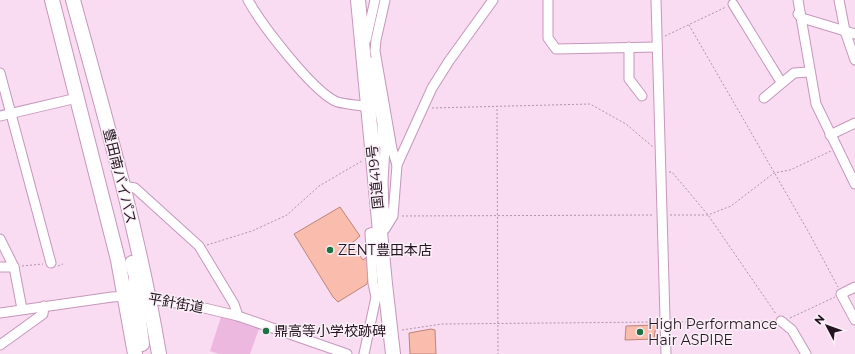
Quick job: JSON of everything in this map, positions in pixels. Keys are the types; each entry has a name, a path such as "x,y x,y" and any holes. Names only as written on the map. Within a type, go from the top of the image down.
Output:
{"highway":[{"name":"豊田南バイパス","path":"52,0 118,260 130,296 135,354"},
{"path":"62,41 64,0"},
{"name":"豊田南バイパス","path":"74,0 121,179 150,299 158,350"},
{"name":"国道419号","path":"358,0 380,229 379,284 391,332 393,354"},
{"path":"121,179 122,222 136,276 130,296 144,354"}],"street":[{"path":"248,0 277,41 317,88 336,102 368,107"},
{"path":"375,0 366,44 382,123 382,142 385,148 382,181 384,210 392,217"},
{"path":"385,0 376,40 376,51 392,148 397,165"},
{"path":"380,229 385,229 392,217 397,165 432,88 449,61 493,0"},
{"path":"548,0 548,38 556,49 629,47 657,43"},
{"path":"656,0 666,354"},
{"path":"792,0 795,11 802,18 855,34"},
{"path":"798,0 802,18 809,72 816,104 855,184"},
{"path":"839,0 845,31 855,60"},
{"path":"733,4 781,82"},
{"path":"629,47 629,79 642,96"},
{"path":"764,98 781,82 794,73 809,72"},
{"path":"0,73 51,263"},
{"path":"0,116 77,98"},
{"path":"830,135 855,123"},
{"path":"121,179 135,188 199,246 234,304 238,316"},
{"path":"0,238 14,266 22,309"},
{"path":"0,268 14,266"},
{"path":"364,354 379,284"},
{"path":"855,286 842,294 855,320"},
{"name":"平針街道","path":"0,313 44,306 130,296 196,306 238,316 347,354"},
{"path":"0,345 43,314 44,306"},
{"path":"781,321 792,330 806,354"}],"path":[{"path":"657,43 689,25 733,4"},
{"path":"391,332 442,324 781,321 842,294 808,231 689,25"},
{"path":"423,108 497,108 580,103 590,104 626,124 652,147 660,150"},
{"path":"497,108 498,354"},
{"path":"392,217 708,215 731,206 774,173 790,170 837,149"},
{"path":"199,246 226,240 252,231 287,214 319,186 372,155"},
{"path":"661,170 672,172 708,215 781,321"},
{"path":"14,266 51,263 54,267 63,264"}],"shaded area":[{"path":"222,314 260,326 250,354 219,354 210,351"}],"building":[{"name":"ZENT豊田本店","path":"340,207 360,236 351,244 363,260 368,256 369,274 367,284 338,302 333,297 294,234"},
{"name":"High Performance Hair ASPIRE","path":"656,325 654,339 625,340 626,326"},
{"path":"431,329 435,330 436,354 410,354 409,333"}],"place":[{"name":"ZENT豊田本店","path":"330,250"},
{"name":"鼎高等小学校跡碑","path":"266,331"},
{"name":"High Performance Hair ASPIRE","path":"640,332"}]}
